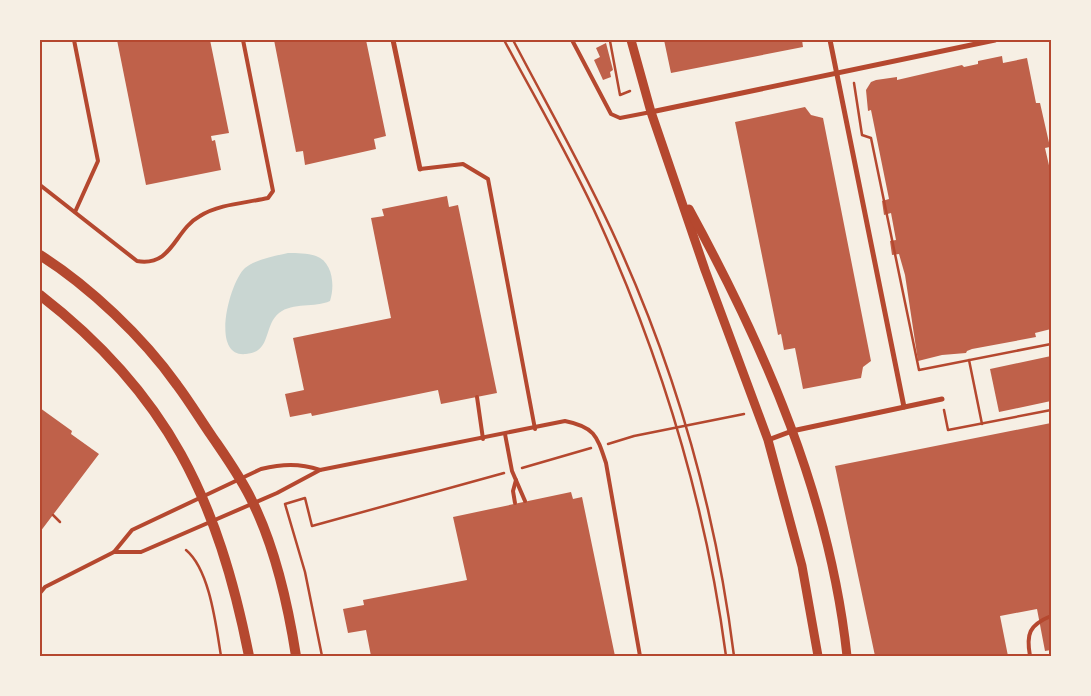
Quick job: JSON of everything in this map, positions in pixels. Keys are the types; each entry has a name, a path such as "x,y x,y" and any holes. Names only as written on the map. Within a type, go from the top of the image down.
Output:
{"main road":[{"path":"40,255 76,281 141,342 176,384 239,479 253,503 278,574 296,656"},
{"path":"40,295 102,348 131,380 171,434 202,496 212,521 232,578 250,656"}],"street":[{"path":"393,40 420,169"},
{"path":"830,40 904,407"},
{"path":"651,112 995,40"},
{"path":"631,42 651,112 705,270 768,440 802,566 818,656"},
{"path":"678,188 720,266 779,396 792,431 817,505 830,554 847,656"},
{"path":"768,440 792,431 942,399"}],"lane":[{"path":"74,40 98,161 75,212"},
{"path":"40,185 138,261 150,263 160,259 187,226 199,216 220,208 268,198 273,191 242,40"},
{"path":"572,40 611,114 620,118 651,112"},
{"path":"420,169 463,164 488,179 535,429"},
{"path":"477,397 483,439"},
{"path":"114,552 142,552 253,503 320,470 535,429 565,421 583,425 594,433 606,463 640,656"},
{"path":"505,434 512,471 525,501"},
{"path":"40,593 45,587 114,552 132,530 261,469 279,465 304,465 320,470"},
{"path":"515,503 513,491 516,480"},
{"path":"1030,656 1027,641 1030,632 1043,619 1051,616"}],"path":[{"path":"504,40 598,220 648,342 692,474 719,604 726,656"},
{"path":"513,40 591,186 618,244 674,386 695,454 711,520 727,603 734,656"},
{"path":"610,41 620,95 630,91"},
{"path":"854,83 862,135 871,138 918,370 1051,344"},
{"path":"969,360 982,424"},
{"path":"942,399 948,430 1051,410"},
{"path":"322,656 305,572 285,504 305,498 312,526 634,436 744,414"},
{"path":"52,515 60,522"},
{"path":"186,550 194,556 200,567 216,621 221,656"}],"shaded area":[{"path":"288,253 313,255 326,263 332,282 330,301 291,307 279,313 274,318 264,344 260,349 246,354 235,352 228,344 225,332 229,302 239,276 245,268 255,262"}],"building":[{"path":"117,40 210,40 229,133 211,136 212,141 215,140 221,170 146,185"},
{"path":"274,40 366,40 386,136 374,139 376,149 305,165 303,151 296,152"},
{"path":"664,40 802,40 803,47 671,73"},
{"path":"606,43 613,70 610,72 611,77 603,80 594,60 600,57 596,48"},
{"path":"1002,56 1003,63 1027,58 1036,103 1040,103 1050,147 1045,148 1051,174 1051,329 1035,333 1036,337 972,349 966,353 942,355 918,361 905,275 899,254 892,255 890,241 896,240 891,213 884,215 882,201 889,199 871,110 868,111 866,90 871,82 876,80 897,77 897,80 962,65 964,67 978,64 978,61"},
{"path":"805,107 811,115 823,118 871,361 863,367 861,378 803,389 795,348 784,350 781,334 778,335 735,122"},
{"path":"447,196 449,207 458,205 497,393 441,404 438,390 312,416 311,413 290,417 285,394 304,390 293,338 391,318 371,218 384,216 382,209"},
{"path":"1051,356 1051,401 999,412 990,369"},
{"path":"40,408 72,431 71,434 99,454 40,532"},
{"path":"1051,423 1051,650 1045,651 1037,609 1000,616 1008,656 875,656 835,466"},
{"path":"571,492 573,499 582,497 615,656 371,656 366,630 348,633 343,609 364,605 363,600 467,580 453,517"}]}
